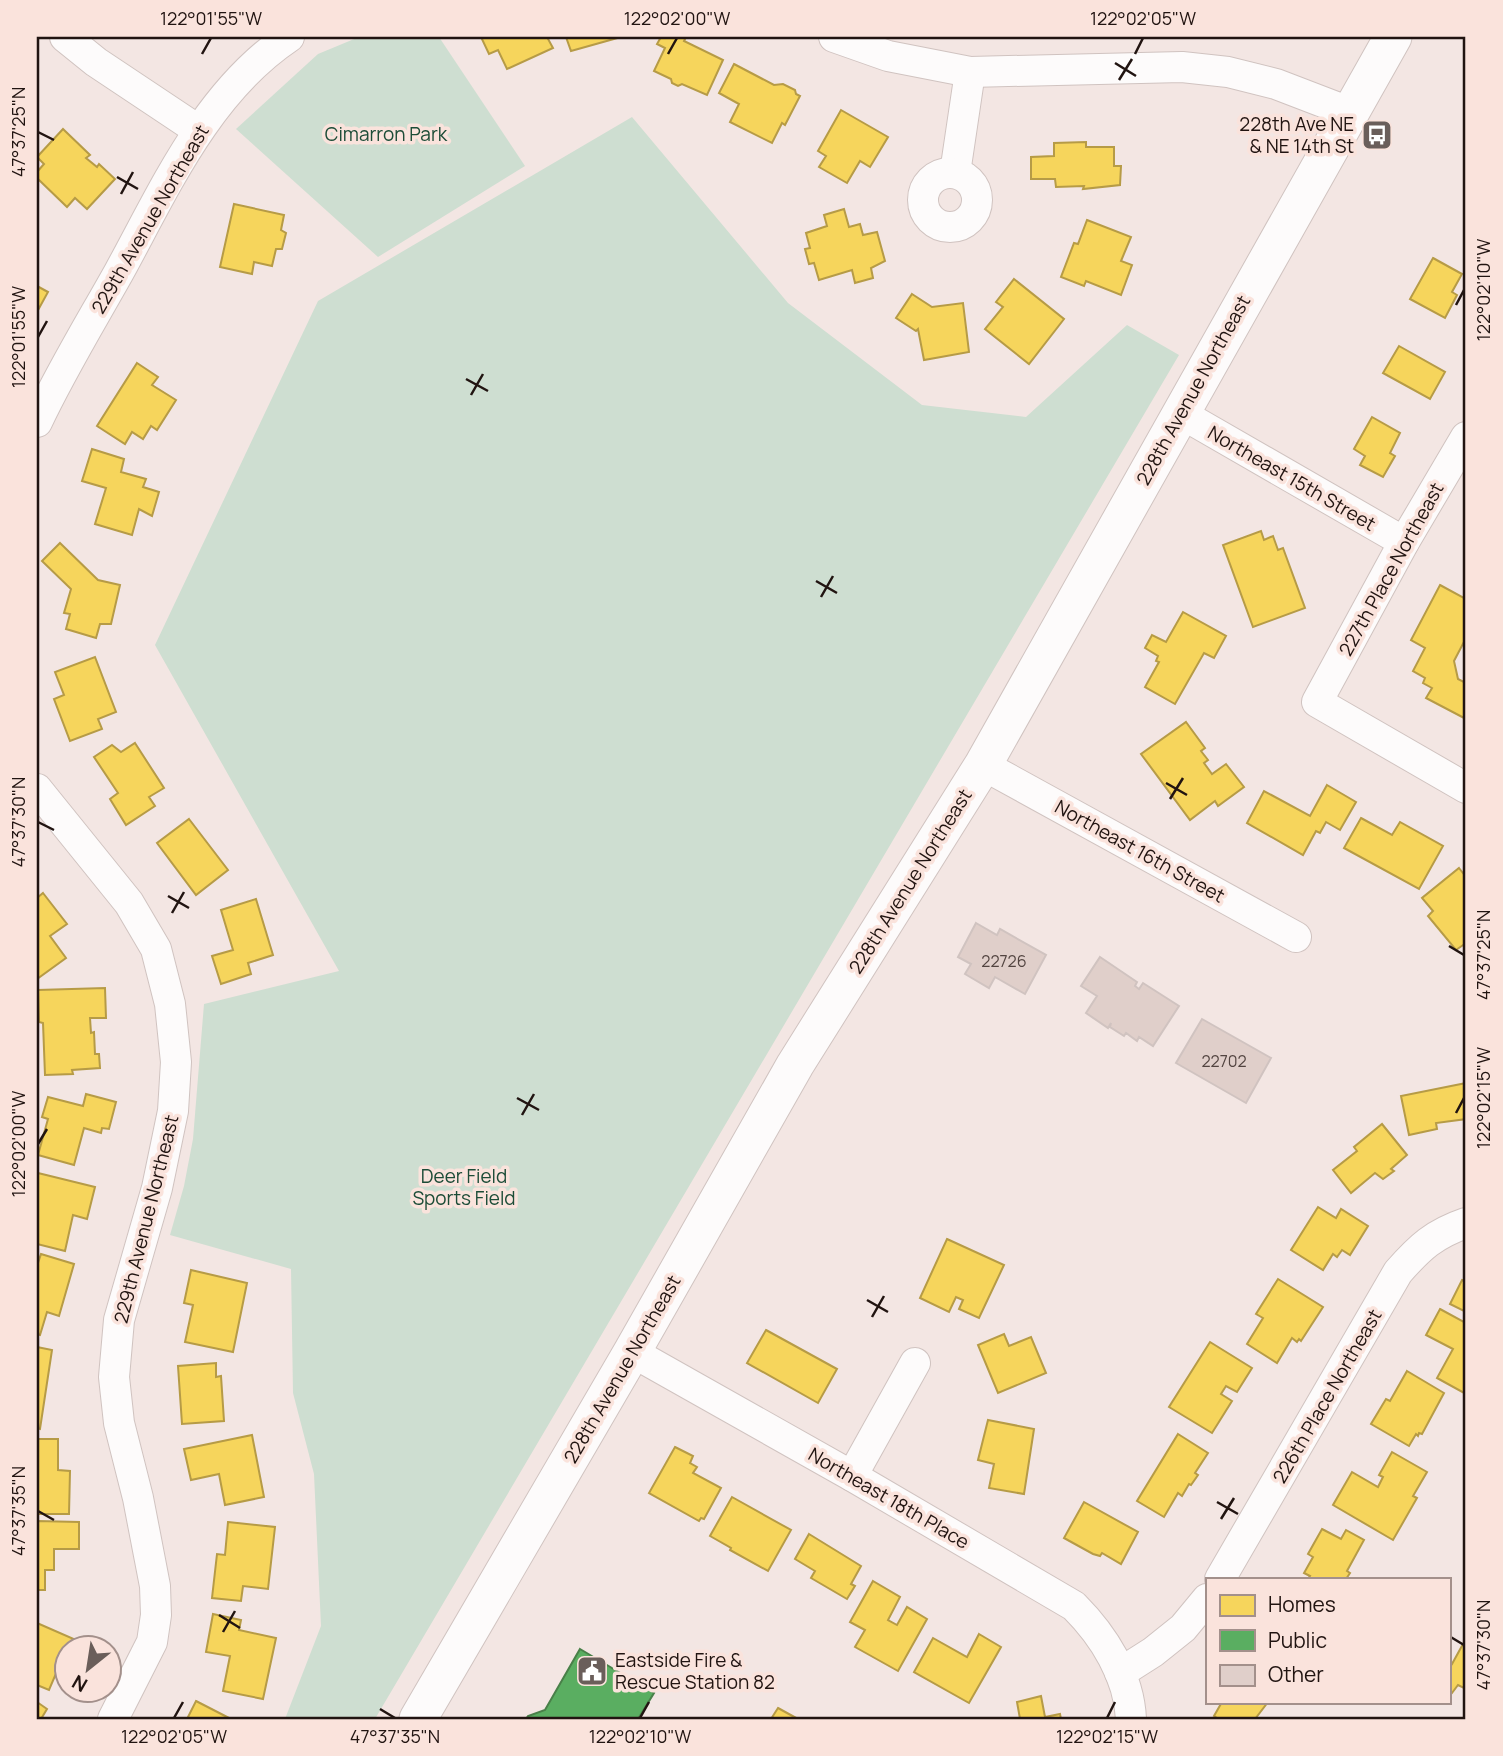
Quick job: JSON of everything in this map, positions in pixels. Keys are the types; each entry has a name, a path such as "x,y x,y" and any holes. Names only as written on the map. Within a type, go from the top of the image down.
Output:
{"main road":[{"name":"228th Avenue Northeast","path":"418,1719 632,1352 795,1065 983,765 1393,37"}],"street":[{"path":"65,37 96,62 198,130"},
{"name":"229th Avenue Northeast","path":"38,417 198,130 235,85 274,47 289,37"},
{"path":"834,37 888,56 970,72 1182,67 1228,72 1276,84 1349,112"},
{"path":"955,173 970,72"},
{"name":"Northeast 15th Street","path":"1180,413 1404,542"},
{"name":"227th Place Northeast","path":"1466,437 1404,542 1317,702 1466,788"},
{"name":"Northeast 16th Street","path":"983,765 1296,937"},
{"name":"229th Avenue Northeast","path":"37,789 130,903 156,949 170,1004 176,1062 173,1111 157,1188 119,1320 114,1377 119,1423 138,1498 155,1586 156,1615 152,1642 113,1719"},
{"name":"226th Place Northeast","path":"1221,1578 1398,1272 1420,1247 1458,1226"},
{"name":"Northeast 18th Place","path":"632,1352 852,1476 1074,1606 1094,1626 1120,1673"},
{"path":"852,1476 915,1363"},
{"path":"1131,1719 1120,1673 1183,1628 1206,1600"}],"green space":[{"name":"Cimarron Park","path":"359,37 439,37 525,166 378,257 236,129 318,54"},
{"name":"Deer Field Sports Field","path":"632,117 788,303 922,405 1026,417 1127,325 1179,355 375,1719 285,1719 321,1626 314,1474 293,1393 291,1269 170,1235 184,1186 193,1139 204,1004 339,971 155,645 318,301"}],"building: Homes":[{"path":"481,37 547,37 553,48 507,69 498,50 489,54"},
{"path":"566,37 621,37 571,51"},
{"path":"661,37 686,37 684,41 723,60 707,95 682,84 678,86 672,83 671,79 654,71 665,48 657,44"},
{"path":"734,64 774,85 783,84 800,96 772,143 730,122 739,104 719,93"},
{"path":"841,110 888,137 870,167 860,161 847,183 819,167 826,156 818,151"},
{"path":"63,129 90,155 86,158 97,167 99,164 115,179 87,209 75,198 67,207 37,178 37,172 44,164 37,157"},
{"path":"1086,142 1086,147 1114,147 1114,166 1121,166 1120,185 1083,189 1084,186 1056,187 1055,179 1031,179 1031,157 1054,156 1054,143"},
{"path":"234,204 284,215 281,230 286,233 282,249 276,249 272,266 254,262 252,274 220,267"},
{"path":"844,209 849,227 860,224 863,235 877,232 885,261 871,268 873,278 855,283 852,270 819,280 814,263 809,264 805,249 810,248 806,233 827,226 824,215"},
{"path":"1087,220 1131,237 1121,261 1132,265 1121,295 1086,281 1084,286 1061,277 1074,243 1078,244"},
{"path":"1433,258 1462,274 1452,292 1457,295 1445,318 1410,299"},
{"path":"1014,279 1064,319 1029,364 985,329 1003,307 996,302"},
{"path":"37,286 48,292 37,312"},
{"path":"912,294 932,307 963,303 969,352 924,360 918,329 916,331 896,318"},
{"path":"1399,346 1445,372 1430,399 1383,373"},
{"path":"137,363 158,377 152,385 176,400 157,430 151,426 143,439 132,432 125,444 97,426"},
{"path":"1372,417 1400,433 1390,453 1395,456 1383,477 1360,465 1365,456 1354,449"},
{"path":"92,449 124,459 121,472 146,479 143,487 159,492 152,516 139,509 132,535 95,524 106,488 82,481"},
{"path":"1261,531 1264,540 1273,536 1278,550 1283,548 1305,608 1253,627 1223,545"},
{"path":"60,543 98,580 120,585 111,624 100,624 96,638 66,629 70,614 64,613 71,589 42,561"},
{"path":"1440,585 1466,599 1466,638 1454,661 1458,679 1466,683 1466,719 1426,698 1432,688 1423,683 1425,678 1413,671 1425,648 1411,640"},
{"path":"1183,612 1226,636 1214,658 1204,653 1175,704 1145,687 1159,662 1156,661 1158,656 1145,648 1152,635 1166,642"},
{"path":"95,657 116,712 98,719 102,729 70,741 54,699 64,695 55,672"},
{"path":"1186,722 1205,748 1201,751 1208,760 1204,763 1212,774 1226,764 1244,787 1218,806 1215,801 1190,820 1141,754"},
{"path":"135,743 164,788 149,797 155,806 126,825 110,799 118,793 94,757 112,745 121,752"},
{"path":"1327,785 1356,802 1340,830 1326,822 1320,833 1316,831 1303,855 1247,823 1264,791 1310,816"},
{"path":"1361,818 1392,835 1400,822 1443,846 1419,889 1344,848"},
{"path":"189,819 228,870 196,895 157,843"},
{"path":"1459,868 1466,877 1466,943 1456,950 1428,916 1433,911 1422,898"},
{"path":"43,893 67,924 50,936 66,958 37,979 37,898"},
{"path":"256,899 273,955 248,963 251,974 221,984 212,956 233,950 221,910"},
{"path":"105,988 106,1018 90,1018 95,1054 99,1054 100,1068 72,1070 73,1074 45,1075 43,1023 39,1022 38,990"},
{"path":"1466,1083 1466,1119 1436,1123 1437,1129 1409,1135 1401,1096"},
{"path":"86,1094 116,1102 109,1129 102,1128 101,1133 84,1128 74,1165 38,1155 48,1119 42,1117 48,1097 83,1106"},
{"path":"1382,1124 1407,1155 1391,1169 1394,1171 1383,1179 1375,1173 1351,1193 1333,1170 1357,1151 1354,1147"},
{"path":"38,1173 95,1187 87,1219 73,1215 65,1251 37,1244"},
{"path":"1318,1207 1336,1218 1341,1209 1368,1226 1350,1255 1342,1250 1337,1257 1333,1254 1323,1270 1291,1250"},
{"path":"947,1239 1004,1265 979,1318 959,1309 963,1300 956,1297 949,1312 920,1298"},
{"path":"41,1254 74,1264 59,1316 47,1312 40,1335 37,1334 37,1266"},
{"path":"191,1270 247,1283 233,1352 185,1342 193,1305 184,1303"},
{"path":"1278,1279 1323,1307 1301,1341 1299,1339 1297,1342 1292,1338 1277,1363 1247,1344 1263,1318 1256,1314"},
{"path":"1462,1280 1466,1282 1466,1312 1450,1304"},
{"path":"1440,1309 1466,1323 1466,1394 1437,1378 1453,1349 1426,1335"},
{"path":"766,1330 837,1369 818,1403 747,1363"},
{"path":"1004,1334 1009,1346 1031,1337 1046,1373 998,1393 978,1345"},
{"path":"1210,1342 1252,1368 1237,1392 1226,1386 1221,1394 1232,1401 1212,1433 1169,1407"},
{"path":"37,1347 52,1350 40,1429 37,1428"},
{"path":"216,1363 216,1377 221,1376 224,1421 182,1424 178,1366"},
{"path":"1407,1371 1444,1393 1422,1434 1416,1434 1409,1446 1371,1424 1386,1399 1390,1401"},
{"path":"988,1420 1034,1429 1024,1494 989,1488 994,1464 978,1460"},
{"path":"1178,1434 1208,1453 1195,1473 1198,1475 1182,1496 1178,1493 1164,1517 1137,1501"},
{"path":"252,1435 264,1497 225,1505 219,1474 191,1480 184,1449"},
{"path":"37,1439 58,1439 58,1470 70,1471 69,1514 38,1514"},
{"path":"675,1447 693,1456 690,1463 697,1467 693,1473 721,1488 704,1519 699,1521 649,1493"},
{"path":"1392,1452 1427,1472 1413,1496 1417,1498 1393,1540 1333,1505 1352,1472 1378,1487 1383,1477 1379,1475"},
{"path":"732,1497 791,1530 768,1571 710,1536"},
{"path":"1084,1502 1138,1532 1121,1564 1102,1553 1100,1556 1093,1554 1064,1538"},
{"path":"37,1521 79,1522 79,1549 54,1549 54,1570 45,1570 45,1590 37,1590"},
{"path":"228,1522 275,1527 268,1589 243,1586 241,1601 212,1598 217,1554 225,1555"},
{"path":"1322,1529 1341,1539 1346,1530 1364,1540 1347,1571 1350,1573 1347,1578 1309,1578 1310,1576 1304,1573 1313,1557 1308,1554"},
{"path":"809,1534 861,1566 851,1584 855,1586 847,1599 811,1578 815,1571 795,1559"},
{"path":"873,1581 900,1597 888,1620 897,1625 907,1607 927,1619 898,1671 855,1647 865,1630 850,1622"},
{"path":"213,1614 241,1620 239,1630 276,1638 263,1699 223,1691 230,1656 206,1652"},
{"path":"37,1623 62,1634 52,1634 52,1683 49,1690 37,1685"},
{"path":"979,1634 1001,1647 969,1703 914,1672 933,1638 967,1657"},
{"path":"1463,1644 1466,1646 1466,1689 1458,1685 1452,1693 1450,1663 1452,1664"},
{"path":"1041,1696 1045,1717 1060,1714 1061,1719 1020,1719 1017,1702"},
{"path":"196,1701 231,1719 187,1719"},
{"path":"37,1702 47,1709 41,1719 37,1719"},
{"path":"1221,1704 1266,1704 1255,1719 1219,1719 1214,1716"},
{"path":"778,1708 798,1719 771,1719"}],"building: Public":[{"name":"Eastside Fire & Rescue Station 82","path":"580,1649 654,1693 638,1719 526,1719 545,1710"}],"building: Other":[{"path":"976,923 997,935 1000,929 1046,955 1025,994 995,977 989,988 965,974 971,964 958,957"},
{"path":"1100,957 1137,982 1135,986 1139,989 1143,983 1179,1006 1153,1046 1139,1037 1137,1041 1126,1033 1124,1036 1110,1027 1111,1023 1108,1028 1086,1013 1097,996 1081,986"},
{"path":"1202,1019 1271,1058 1246,1103 1176,1063"}],"place":[{"name":"228th Ave NE & NE 14th St","path":"1377,135"},
{"name":"Eastside Fire & Rescue Station 82","path":"592,1671"}]}
